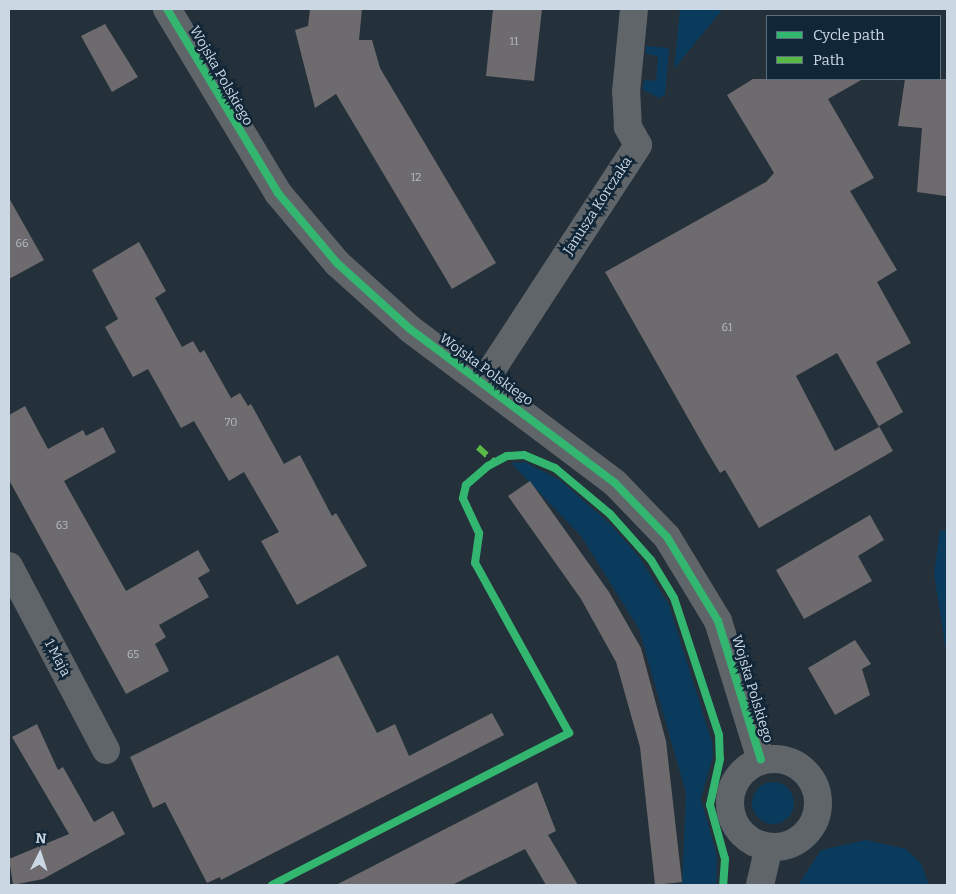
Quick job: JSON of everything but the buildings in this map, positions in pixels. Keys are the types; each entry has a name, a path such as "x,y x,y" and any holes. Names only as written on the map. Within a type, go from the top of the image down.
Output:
{"street":[{"name":"Wojska Polskiego","path":"167,9 258,163 303,226 388,311 615,483 672,543 718,621 760,760"},
{"name":"Janusza Korczaka","path":"482,383 638,145 628,127 626,92 634,9"},
{"name":"1 Maja","path":"9,566 106,750"},
{"path":"776,758 803,769 818,795 818,810 806,834 789,844 769,847 742,834 729,807 736,778 760,760 776,758"},
{"path":"760,885 769,847"}],"shaded area":[{"path":"680,9 723,9 674,69"},
{"path":"646,46 669,48 665,95 659,98 643,90 644,80 656,81 658,56 646,54"},
{"path":"525,462 560,480 610,524 640,558 669,605 712,742 713,756 701,799 717,856 716,885 682,885 686,793 639,629 581,536 511,463"},
{"path":"940,530 947,531 947,657 934,574"},
{"path":"777,782 785,785 791,791 794,803 791,815 785,821 769,824 761,821 755,815 752,799 755,791 761,785"},
{"path":"866,840 906,849 921,863 929,885 798,885 821,850"}],"marked path":[{"path":"478,447 494,462"}],"cycle path":[{"path":"167,9 278,193 337,263 410,329 615,483 667,537 718,621 761,760"},
{"path":"272,885 569,733 475,563 479,533 463,498 466,485 488,466 507,456 524,455 555,468 610,514 651,560 674,598 719,735 720,759 710,805 725,859 723,885"}]}
